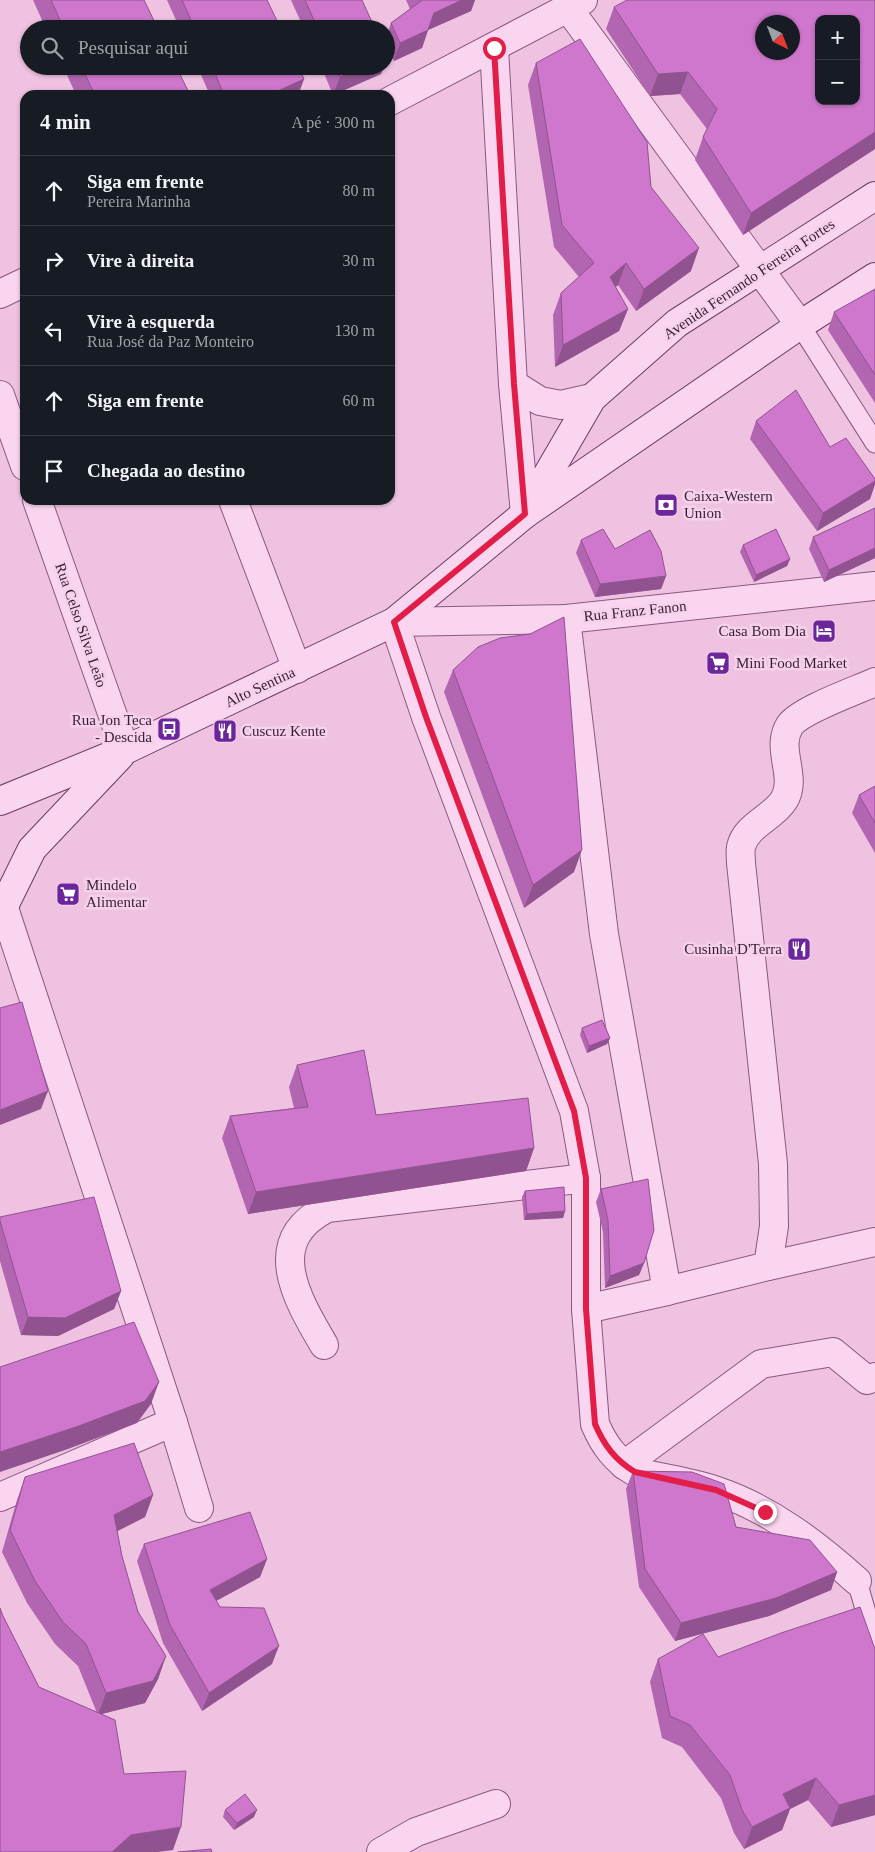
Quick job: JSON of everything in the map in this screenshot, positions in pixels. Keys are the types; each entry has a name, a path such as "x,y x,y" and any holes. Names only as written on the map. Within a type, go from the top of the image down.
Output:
{"street":[{"path":"395,98 575,4 800,325"},
{"path":"494,48 514,384 525,514"},
{"name":"Avenida Fernando Ferreira Fortes","path":"525,514 592,398 677,323 875,196"},
{"name":"Avenida Fernando Ferreira Fortes","path":"394,622 525,514 800,325 875,277"},
{"path":"0,294 20,284"},
{"path":"514,384 540,401 561,405 592,398"},
{"path":"0,395 20,452"},
{"name":"Rua Celso Silva Leão","path":"39,505 125,750"},
{"path":"235,505 297,669"},
{"name":"Rua Franz Fanon","path":"394,622 566,619 875,586"},
{"path":"566,619 604,934 667,1291"},
{"path":"394,622 426,717 574,1111 586,1178 586,1309 595,1424 602,1439 611,1452 624,1465 635,1472 716,1490 765,1512 826,1553 857,1580"},
{"name":"Alto Sentina","path":"0,801 125,750 394,622"},
{"path":"768,1266 774,1226 773,1164 741,863 741,847 747,835 757,824 774,811 784,800 789,788 784,743 790,726 802,715 875,682"},
{"name":"Alto Sentina","path":"2,911 32,849 125,750"},
{"path":"2,911 131,1327 173,1422 199,1508"},
{"path":"324,1346 305,1314 293,1286 289,1261 292,1243 299,1230 312,1216 327,1208 586,1178"},
{"path":"586,1309 875,1242"},
{"path":"624,1465 761,1364 832,1352 867,1380 875,1377"},
{"path":"0,1497 173,1422"},
{"path":"381,1852 416,1832 496,1804"}],"lane":[{"path":"800,325 875,443"},
{"path":"857,1580 875,1644"}],"building":[{"path":"51,0 144,0 154,20 60,20"},
{"path":"182,0 267,0 277,20 191,20"},
{"path":"305,0 362,0 371,20 314,20"},
{"path":"462,0 434,13 428,30 400,43 395,32 395,20 421,1"},
{"path":"627,0 875,0 875,132 751,213 703,137 717,109 688,72 658,74 614,7"},
{"path":"580,39 647,142 651,187 699,248 644,289 626,263 610,277 628,309 563,345 561,293 594,263 562,225 536,63"},
{"path":"85,75 180,75 188,90 93,90"},
{"path":"216,75 302,75 304,79 280,90 222,90"},
{"path":"875,289 875,375 834,312"},
{"path":"796,390 830,447 846,438 875,479 875,481 823,513 756,421"},
{"path":"875,508 875,548 829,570 813,537"},
{"path":"603,529 615,549 650,530 661,551 666,576 600,584 581,540"},
{"path":"776,529 790,559 756,575 743,545"},
{"path":"564,617 582,850 533,885 453,670 478,647 500,638 530,634"},
{"path":"875,786 875,823 859,795"},
{"path":"22,1002 48,1091 0,1110 0,1008"},
{"path":"602,1020 610,1038 589,1046 582,1028"},
{"path":"364,1050 376,1115 528,1098 534,1148 256,1192 230,1116 308,1107 297,1065"},
{"path":"648,1179 654,1230 644,1263 610,1276 608,1220 601,1189"},
{"path":"564,1187 565,1211 527,1214 525,1191"},
{"path":"94,1197 121,1291 65,1318 28,1317 0,1217"},
{"path":"134,1322 159,1382 145,1401 76,1427 0,1452 0,1367"},
{"path":"134,1443 153,1495 114,1515 122,1556 138,1612 166,1656 153,1681 106,1693 86,1644 63,1622 35,1581 10,1530 25,1477"},
{"path":"633,1471 692,1472 724,1484 736,1527 810,1540 837,1572 776,1598 681,1623 645,1569"},
{"path":"250,1512 267,1559 210,1590 220,1607 264,1608 279,1646 209,1693 170,1625 144,1544"},
{"path":"860,1607 875,1649 875,1795 839,1805 816,1778 783,1794 790,1808 752,1827 742,1810 730,1775 690,1725 670,1716 658,1659 703,1634 718,1657 781,1633"},
{"path":"0,1608 39,1687 115,1720 124,1774 186,1771 181,1827 131,1835 112,1852 0,1852"},
{"path":"245,1794 257,1810 237,1823 225,1810"},
{"path":"211,1849 212,1852 178,1852"}],"place":[{"name":"Caixa-Western Union","path":"666,505"},
{"name":"Casa Bom Dia","path":"824,631"},
{"name":"Mini Food Market","path":"718,663"},
{"name":"Rua Jon Teca - Descida","path":"169,729"},
{"name":"Cuscuz Kente","path":"225,731"},
{"name":"Mindelo Alimentar","path":"68,894"},
{"name":"Cusinha D'Terra","path":"799,949"}],"route":[{"path":"494,48 514,384 525,514 394,622 426,717 574,1111 586,1178 586,1309 595,1424 611,1452 624,1465 635,1472 716,1490 765,1512"}]}
